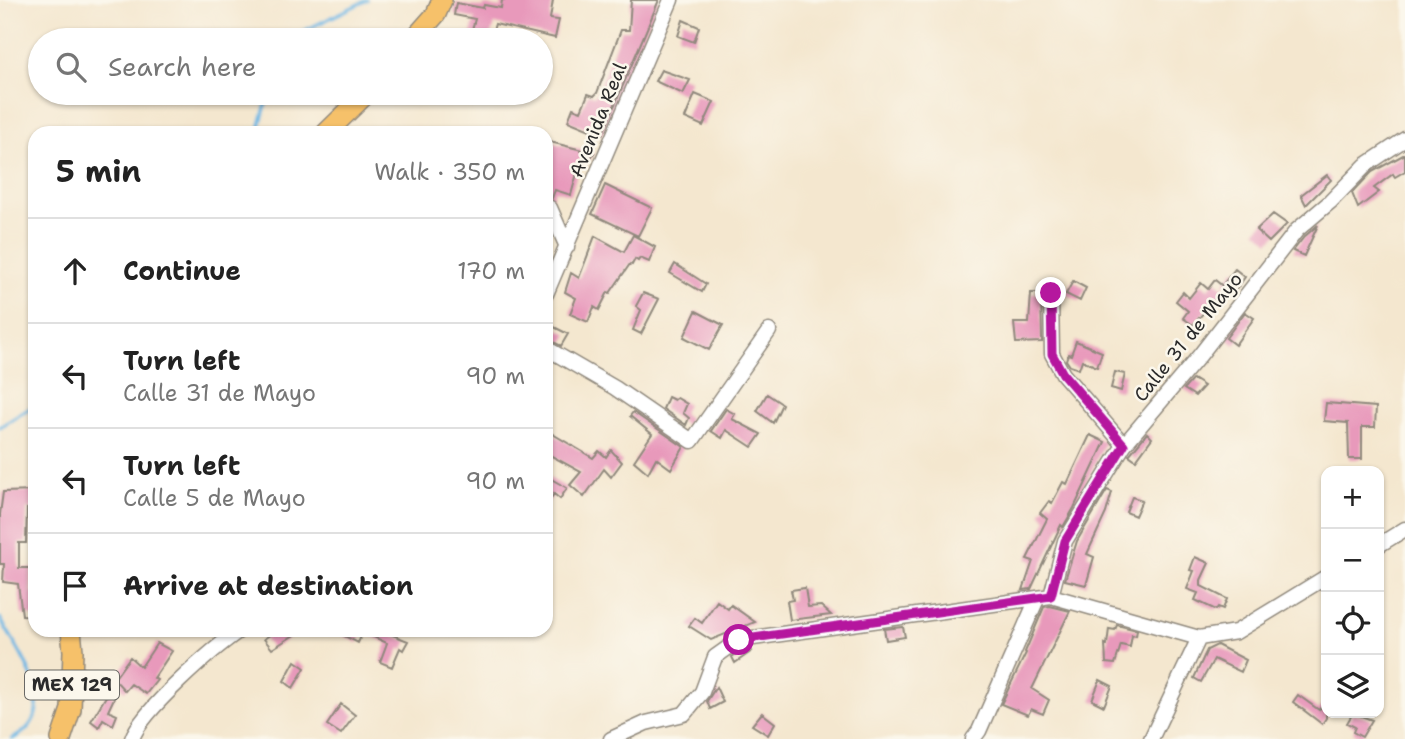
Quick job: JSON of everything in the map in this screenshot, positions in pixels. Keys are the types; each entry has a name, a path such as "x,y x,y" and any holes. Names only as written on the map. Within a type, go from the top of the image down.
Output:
{"main road":[{"path":"424,28 436,14 442,0"},
{"path":"333,126 355,105"},
{"name":"MEX 129","path":"61,739 71,709 72,637"}],"street":[{"name":"Avenida Real","path":"553,278 671,0"},
{"name":"Calle 31 de Mayo","path":"973,739 1044,597 1065,541 1124,445 1200,355 1297,230 1330,202 1366,165 1405,139"},
{"path":"553,215 567,247"},
{"path":"1051,293 1052,354 1063,374 1124,445"},
{"path":"553,352 615,388 692,441 769,331"},
{"path":"1384,542 1405,529"},
{"path":"611,739 646,723 684,714 702,692 715,657 739,640 1044,597 1199,638 1236,632 1321,580"},
{"path":"132,739 145,715 230,637"},
{"path":"1152,739 1199,638"}],"building":[{"path":"502,0 553,0 550,19 559,20 555,38 553,28 512,28 495,24 494,28 472,28 475,19 454,15 456,3 501,8"},
{"path":"631,0 659,0 602,135 568,121 573,108 581,111 588,94 594,96 597,93 621,30 629,30"},
{"path":"683,20 699,27 694,42 678,36"},
{"path":"661,70 690,80 683,94 655,81"},
{"path":"695,94 714,102 703,126 685,118"},
{"path":"553,143 594,153 584,168 579,166 571,195 555,190 553,195"},
{"path":"1405,154 1405,171 1395,177 1393,174 1374,188 1379,192 1358,208 1352,193 1372,172"},
{"path":"1327,175 1331,180 1306,205 1301,195"},
{"path":"605,185 652,208 638,236 592,214"},
{"path":"1273,214 1287,224 1269,242 1256,230"},
{"path":"1318,225 1304,256 1293,251 1304,237"},
{"path":"633,235 655,247 649,262 635,259 610,293 608,292 599,310 594,307 588,322 570,314 576,298 565,292 571,273 579,278 595,236 624,252"},
{"path":"675,264 706,284 702,292 670,273"},
{"path":"1235,269 1245,277 1235,291 1224,283"},
{"path":"1215,280 1225,288 1193,325 1183,318 1188,311 1176,301 1183,292 1189,298 1201,283 1208,289"},
{"path":"1073,281 1086,288 1080,301 1066,294"},
{"path":"643,293 659,299 641,334 633,330 641,310 636,306"},
{"path":"1031,293 1041,293 1042,342 1016,343 1014,323 1029,323"},
{"path":"696,311 723,325 709,350 684,337"},
{"path":"1245,312 1254,318 1235,345 1226,338"},
{"path":"553,326 568,334 561,346 553,342"},
{"path":"1076,341 1102,352 1097,367 1082,360 1079,369 1070,366 1066,360"},
{"path":"1115,372 1125,374 1121,391 1111,388"},
{"path":"1193,379 1204,386 1195,396 1184,389"},
{"path":"767,394 782,404 773,423 757,411"},
{"path":"668,397 674,400 677,398 687,404 683,413 689,418 686,425 663,409"},
{"path":"1326,403 1376,407 1375,427 1362,427 1362,459 1349,459 1348,423 1324,421"},
{"path":"726,409 735,414 732,419 761,434 752,447 726,430 722,438 711,431"},
{"path":"633,412 684,447 671,469 656,458 648,473 634,461 652,434 630,416"},
{"path":"1147,433 1152,438 1136,460 1129,455"},
{"path":"553,434 593,458 599,451 606,457 611,450 622,462 611,477 604,469 584,497 570,485 581,472 553,457"},
{"path":"1090,435 1105,442 1031,589 1023,590 1033,561 1027,559 1047,519 1040,513 1049,501 1052,503 1063,482 1067,484"},
{"path":"553,480 567,488 560,499 554,494"},
{"path":"1107,490 1112,492 1106,513 1087,554 1094,557 1086,585 1065,580 1077,541"},
{"path":"28,491 26,543 19,543 19,568 28,568 28,615 22,615 18,584 3,582 4,564 0,564 0,514 3,492"},
{"path":"1132,497 1142,500 1135,516 1126,512"},
{"path":"1195,557 1209,563 1201,586 1227,599 1223,609 1218,607 1216,610 1195,600 1198,593 1187,589 1194,571 1190,570"},
{"path":"805,588 808,607 821,606 831,615 790,620 787,601 793,600 791,590"},
{"path":"717,601 728,609 731,605 755,622 711,640 689,626 695,618 702,623"},
{"path":"1044,607 1070,611 1032,689 1049,700 1043,714 1031,709 1028,715 1001,704 1026,653"},
{"path":"1117,625 1137,630 1136,636 1132,635 1130,647 1121,645 1115,664 1106,663 1105,644 1107,645 1109,629 1115,630"},
{"path":"903,627 905,637 886,640 884,629"},
{"path":"267,637 291,637 272,649 264,639"},
{"path":"346,637 361,637 358,643"},
{"path":"374,637 398,637 408,641 403,650 400,648 392,667 380,662 387,643"},
{"path":"157,643 172,651 154,678 157,680 146,694 131,684 125,691 114,679 130,657 141,667"},
{"path":"1217,645 1246,660 1241,672 1214,659 1201,682 1194,678 1207,650"},
{"path":"750,648 752,651 735,663 732,657 743,649"},
{"path":"295,661 305,668 293,688 284,681"},
{"path":"1100,680 1112,686 1104,706 1092,700"},
{"path":"716,687 723,702 710,709 707,701"},
{"path":"108,693 115,696 108,711 117,715 113,725 103,719 99,727 91,721"},
{"path":"1298,695 1319,710 1321,707 1321,718 1326,718 1322,724 1293,702"},
{"path":"341,704 355,715 341,734 327,725"},
{"path":"762,713 775,723 768,735 752,725"},
{"path":"1350,718 1372,720 1362,737 1353,732 1355,727 1347,723"}],"waterway":[{"path":"310,28 367,0"},
{"path":"260,126 266,105"},
{"path":"0,427 28,409"},
{"path":"0,618 26,665 37,699 36,714 28,728 12,739"}],"route":[{"path":"739,640 1051,596 1065,541 1124,445 1063,374 1052,354 1051,293"}]}
